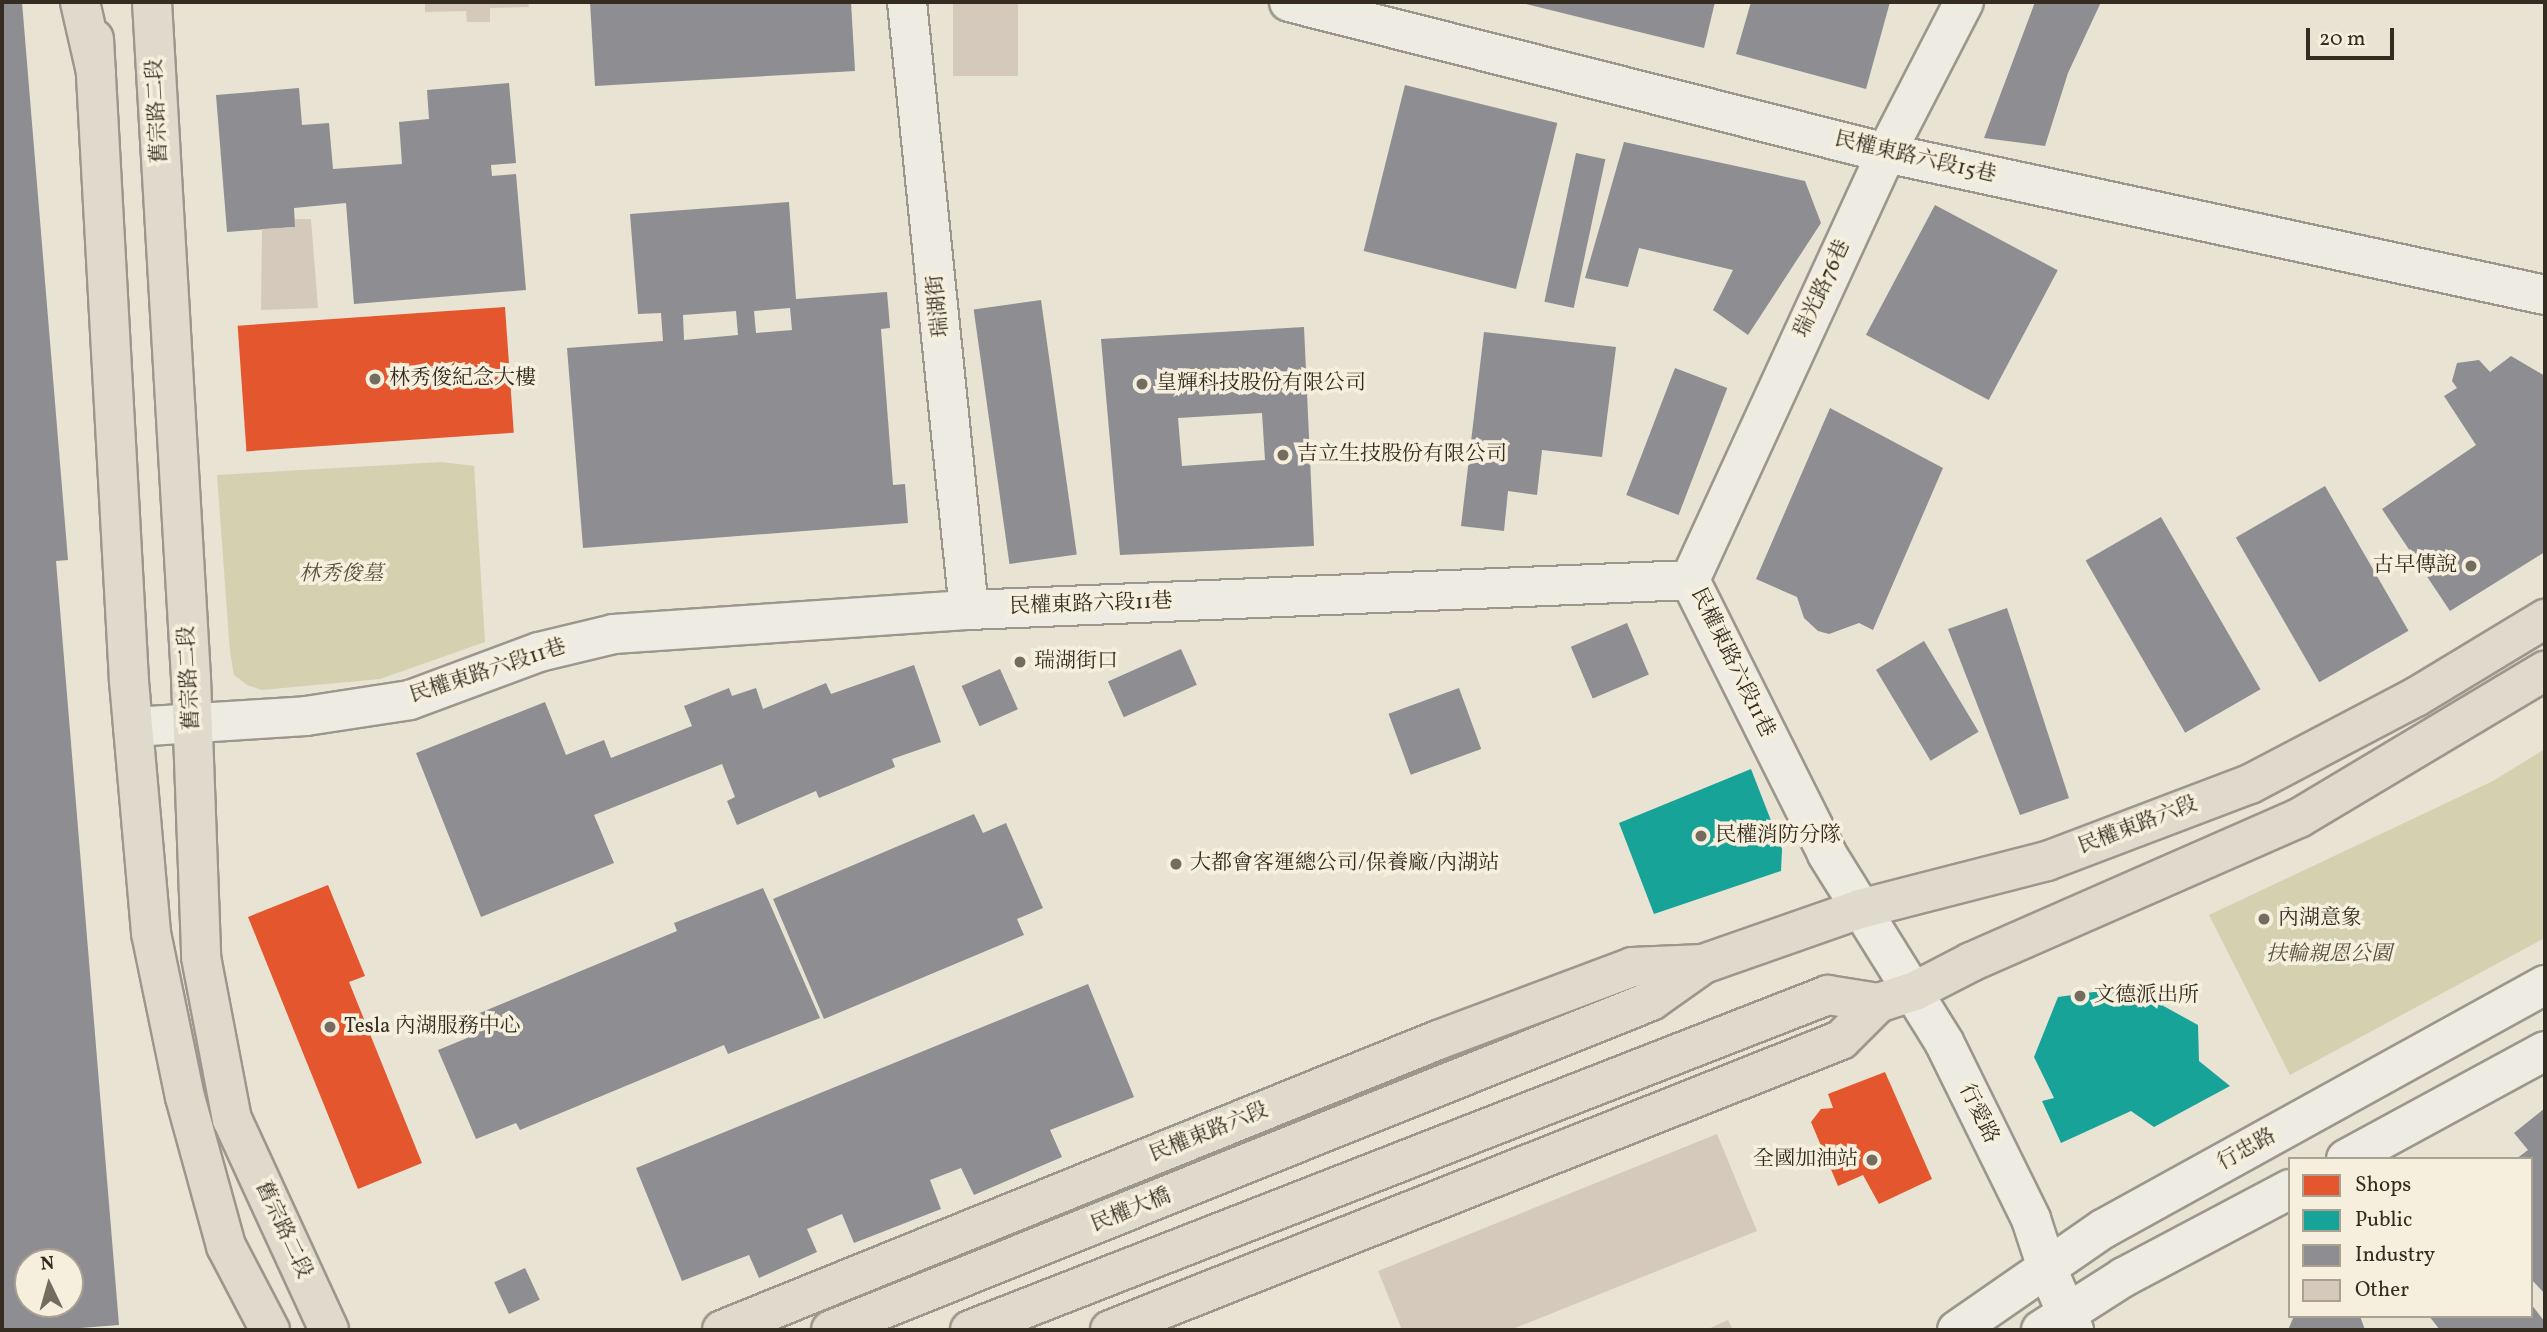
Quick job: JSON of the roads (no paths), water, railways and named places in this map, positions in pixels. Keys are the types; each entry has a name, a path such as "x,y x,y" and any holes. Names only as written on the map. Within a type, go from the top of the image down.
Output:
{"main road":[{"path":"80,2 96,72"},
{"path":"92,2 134,727 151,933 185,1097 226,1246 270,1330"},
{"name":"舊宗路二段","path":"152,2 192,723 201,957 232,1119 329,1330"},
{"name":"民權東路六段","path":"1432,1092 1651,1001 1703,964 1860,909 2047,861 2250,784 2416,697 2545,619"},
{"path":"1110,1330 1841,1040 1878,1003 1914,990 1984,956 2299,818 2545,671"},
{"name":"民權東路六段","path":"722,1330 1426,1045 1632,967 1703,964"},
{"path":"970,1330 1828,995 1878,1003"},
{"name":"民權大橋","path":"831,1330 1432,1092"}],"street":[{"name":"瑞湖街","path":"907,2 970,610"},
{"name":"民權東路六段15巷","path":"1289,2 1885,153 2545,295"},
{"name":"瑞光路76巷","path":"1690,580 1885,153 1964,2"},
{"name":"民權東路六段11巷","path":"134,727 306,716 410,700 539,652 614,634 970,610 1690,580 1826,853 1860,909"},
{"name":"行愛路","path":"1860,909 1914,990 1944,1042 2031,1219 2048,1269 2061,1325"},
{"name":"行忠路","path":"1957,1330 2103,1229 2545,985"},
{"path":"2350,1157 2545,1051"},
{"path":"2061,1325 2124,1278 2288,1190"}],"place":[{"name":"林秀俊紀念大樓","path":"375,379"},
{"name":"皇輝科技股份有限公司","path":"1142,384"},
{"name":"吉立生技股份有限公司","path":"1283,455"},
{"name":"古早傳說","path":"2471,566"},
{"name":"瑞湖街口","path":"1020,662"},
{"name":"民權消防分隊","path":"1701,836"},
{"name":"大都會客運總公司/保養廠/內湖站","path":"1176,864"},
{"name":"內湖意象","path":"2264,919"},
{"name":"文德派出所","path":"2080,996"},
{"name":"Tesla 內湖服務中心","path":"330,1027"},
{"name":"全國加油站","path":"1872,1160"}],"park label":[{"name":"林秀俊墓","path":"341,575"},
{"name":"扶輪親恩公園","path":"2329,955"}]}
